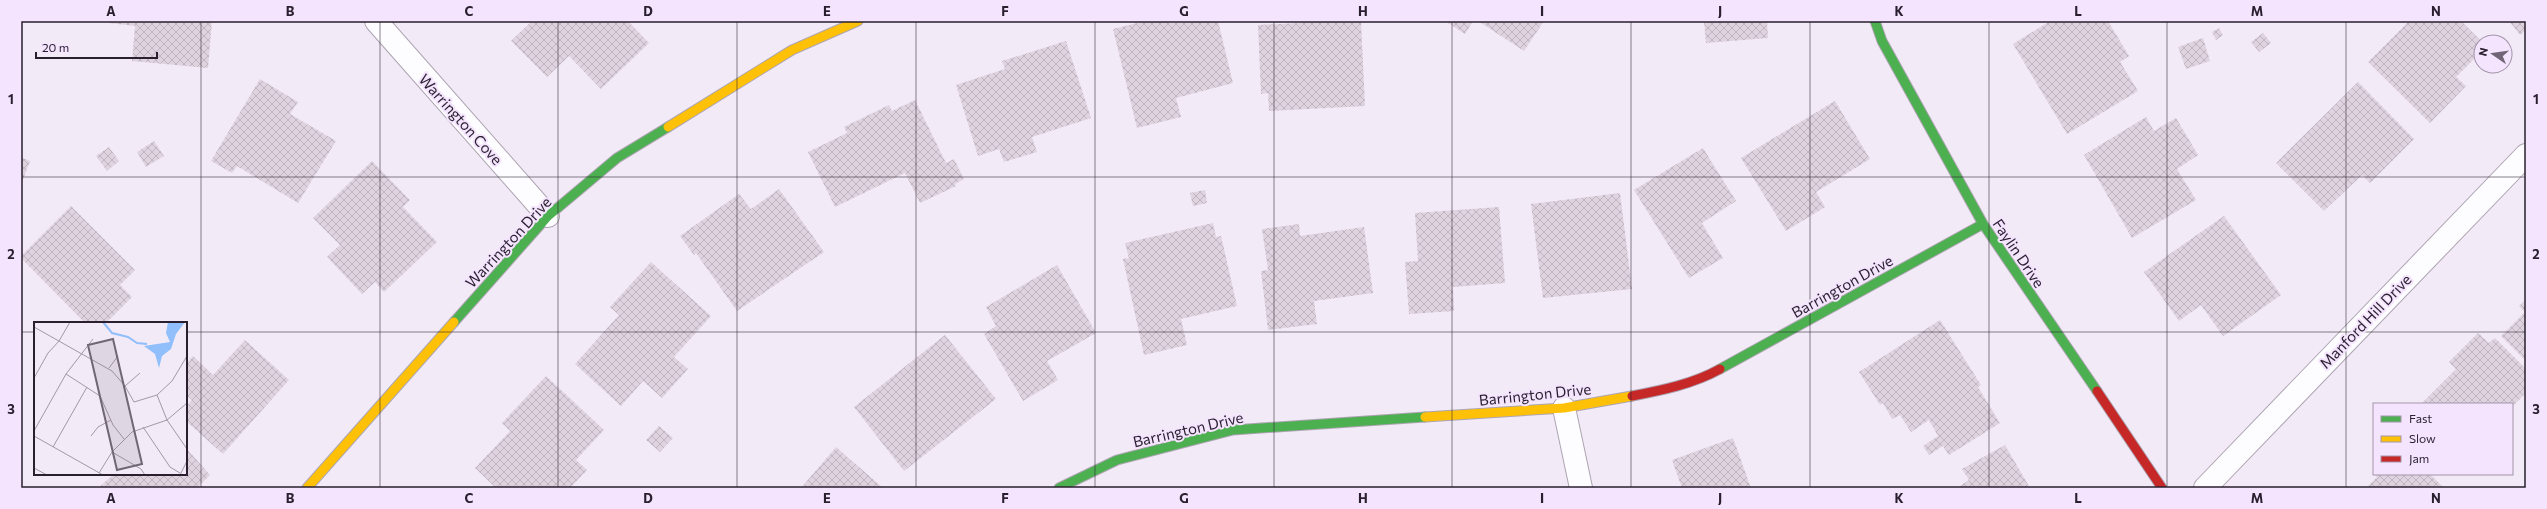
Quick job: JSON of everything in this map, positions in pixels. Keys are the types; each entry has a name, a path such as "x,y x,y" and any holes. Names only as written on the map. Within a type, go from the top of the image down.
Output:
{"street":[{"name":"Warrington Cove","path":"376,21 548,216"},
{"name":"Warrington Drive","path":"306,488 548,216 617,158 792,50 858,21"},
{"name":"Faylin Drive","path":"1875,21 1882,41 1983,224 2162,488"},
{"name":"Manford Hill Drive","path":"2205,488 2526,155"},
{"name":"Barrington Drive","path":"1059,488 1117,460 1234,430 1564,408 1663,390 1704,378 1983,224"},
{"path":"1564,408 1580,488"}],"building":[{"path":"109,21 212,21 208,68 132,61 135,26 109,23"},
{"path":"532,21 628,21 649,43 601,89 569,56 547,77 511,41"},
{"path":"1145,21 1167,21 1168,23 1218,21 1233,83 1176,98 1181,117 1137,128 1113,29"},
{"path":"1300,21 1361,21 1365,106 1269,111 1268,93 1261,94 1258,25 1300,23"},
{"path":"1445,21 1473,21 1465,34"},
{"path":"1478,21 1544,21 1524,51"},
{"path":"1704,21 1767,21 1768,38 1706,43"},
{"path":"2050,21 2108,21 2129,56 2120,62 2138,91 2067,134 2013,44"},
{"path":"2409,21 2461,21 2474,34 2473,60 2456,77 2466,86 2430,123 2368,62"},
{"path":"2509,21 2526,21 2526,30 2520,35"},
{"path":"2219,28 2223,35 2216,40 2212,32"},
{"path":"2263,33 2271,43 2259,52 2251,42"},
{"path":"2203,38 2210,61 2186,69 2178,47"},
{"path":"1066,41 1091,118 1032,137 1037,152 1004,162 999,149 978,156 956,85 1005,69 1002,61"},
{"path":"260,79 298,102 290,114 336,141 298,203 237,166 232,173 211,161"},
{"path":"2358,82 2414,139 2370,183 2362,175 2324,211 2276,163"},
{"path":"915,100 946,163 954,159 964,179 955,184 956,186 920,203 905,173 835,207 808,152 847,133 844,127 889,105 892,111"},
{"path":"1835,101 1870,159 1816,192 1825,207 1786,231 1741,158"},
{"path":"2146,117 2154,131 2176,118 2198,155 2177,169 2196,200 2132,238 2084,155"},
{"path":"154,141 164,156 146,167 137,152"},
{"path":"109,147 119,161 107,171 96,156"},
{"path":"1703,148 1736,201 1702,223 1723,258 1689,278 1634,190"},
{"path":"21,157 30,161 21,185"},
{"path":"372,161 410,200 403,207 437,242 384,292 375,282 362,294 327,257 340,245 313,218"},
{"path":"779,189 824,252 737,311 696,253 694,255 680,236 739,194 751,209"},
{"path":"1205,190 1207,203 1193,206 1190,193"},
{"path":"1620,193 1632,289 1543,298 1531,204"},
{"path":"71,206 135,270 120,285 132,297 107,322 84,322 21,258 21,256"},
{"path":"1499,207 1505,283 1453,287 1454,311 1409,314 1405,262 1418,261 1415,213"},
{"path":"2224,216 2281,295 2223,336 2201,305 2179,321 2144,272"},
{"path":"1213,223 1216,237 1221,236 1237,306 1181,319 1187,345 1144,355 1123,259 1129,258 1125,243"},
{"path":"1299,224 1300,236 1364,227 1373,293 1314,301 1317,324 1268,330 1261,271 1268,270 1262,229"},
{"path":"651,262 711,316 674,357 688,369 662,398 643,381 621,406 575,364 619,315 610,307"},
{"path":"1057,265 1096,333 1047,361 1058,380 1023,401 984,334 996,326 986,307"},
{"path":"2526,299 2526,361 2501,336 2525,312 2519,306"},
{"path":"1940,320 1981,385 1978,387 2000,423 1949,455 1943,446 1929,455 1923,446 1938,436 1929,420 1911,432 1900,415 1892,419 1883,403 1880,405 1859,372"},
{"path":"2478,333 2489,343 2495,338 2526,369 2526,393 2513,406 2513,403 2422,403 2456,369 2449,362"},
{"path":"945,335 996,399 904,471 854,407"},
{"path":"245,340 289,380 223,454 187,422 187,406 192,400 187,396 187,363 193,356 213,375"},
{"path":"546,376 604,430 576,460 587,470 570,488 496,488 475,468 510,431 502,423"},
{"path":"659,426 673,438 660,452 646,440"},
{"path":"1733,438 1751,488 1682,488 1672,460"},
{"path":"2005,445 2030,488 1957,488 1969,480 1962,469"},
{"path":"836,447 883,488 801,488"},
{"path":"187,449 210,475 197,488 98,488 113,475 187,475"},
{"path":"2375,475 2431,475 2444,488 2366,488 2377,477"}],"traffic: fast":[{"path":"1875,21 1882,41 1983,224 2097,391"},
{"path":"454,322 548,216 617,158 668,127"},
{"path":"1720,369 1983,224"},
{"path":"1059,488 1117,460 1233,430 1425,417"}],"traffic: slow":[{"path":"668,127 792,50 858,21"},
{"path":"307,488 454,322"},
{"path":"1425,417 1564,408 1632,396"}],"traffic: jam":[{"path":"1632,396 1688,383 1720,369"},
{"path":"2097,391 2162,488"}]}
